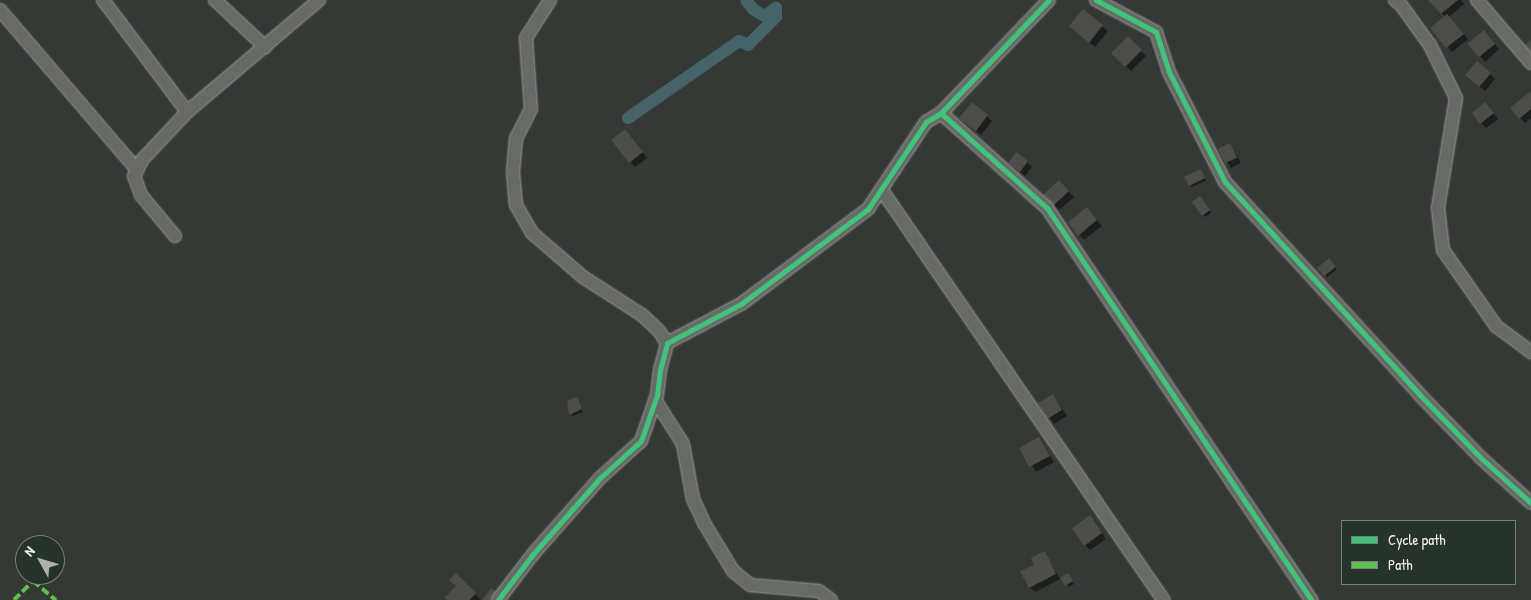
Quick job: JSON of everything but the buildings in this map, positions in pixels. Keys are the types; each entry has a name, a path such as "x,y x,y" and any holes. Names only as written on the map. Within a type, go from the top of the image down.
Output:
{"street":[{"path":"103,0 187,112"},
{"path":"215,0 265,48"},
{"path":"175,236 142,195 134,176 142,160 187,112 265,48 319,0"},
{"path":"550,0 526,38 531,109 516,138 513,172 516,206 532,233 583,277 642,315 659,331 667,343"},
{"path":"498,600 533,554 600,478 641,442 655,400 667,343 741,304 868,209 926,122 941,113 1049,0"},
{"path":"1096,0 1156,32 1169,72 1224,182 1419,394 1481,458 1531,503"},
{"path":"1395,0 1401,5 1430,45 1456,98 1438,208 1443,250 1496,326 1531,352"},
{"path":"1477,0 1531,63"},
{"path":"0,10 137,170"},
{"path":"941,113 1047,208 1311,600"},
{"path":"881,189 1164,600"},
{"path":"655,400 682,444 693,499 704,523 732,571 750,585 819,591 831,600"}],"waterway":[{"path":"628,118 739,41 748,45 776,17 776,8 764,16 753,9 746,0"}],"marked path":[{"path":"14,600 33,581 56,600"}],"cycle path":[{"path":"498,600 533,554 600,478 641,441 657,395 660,370 667,343 741,304 868,209 926,122 941,113 1049,0"},
{"path":"1096,0 1156,32 1169,72 1225,182 1419,394 1481,458 1531,503"},
{"path":"941,113 1047,208 1311,600"}]}
